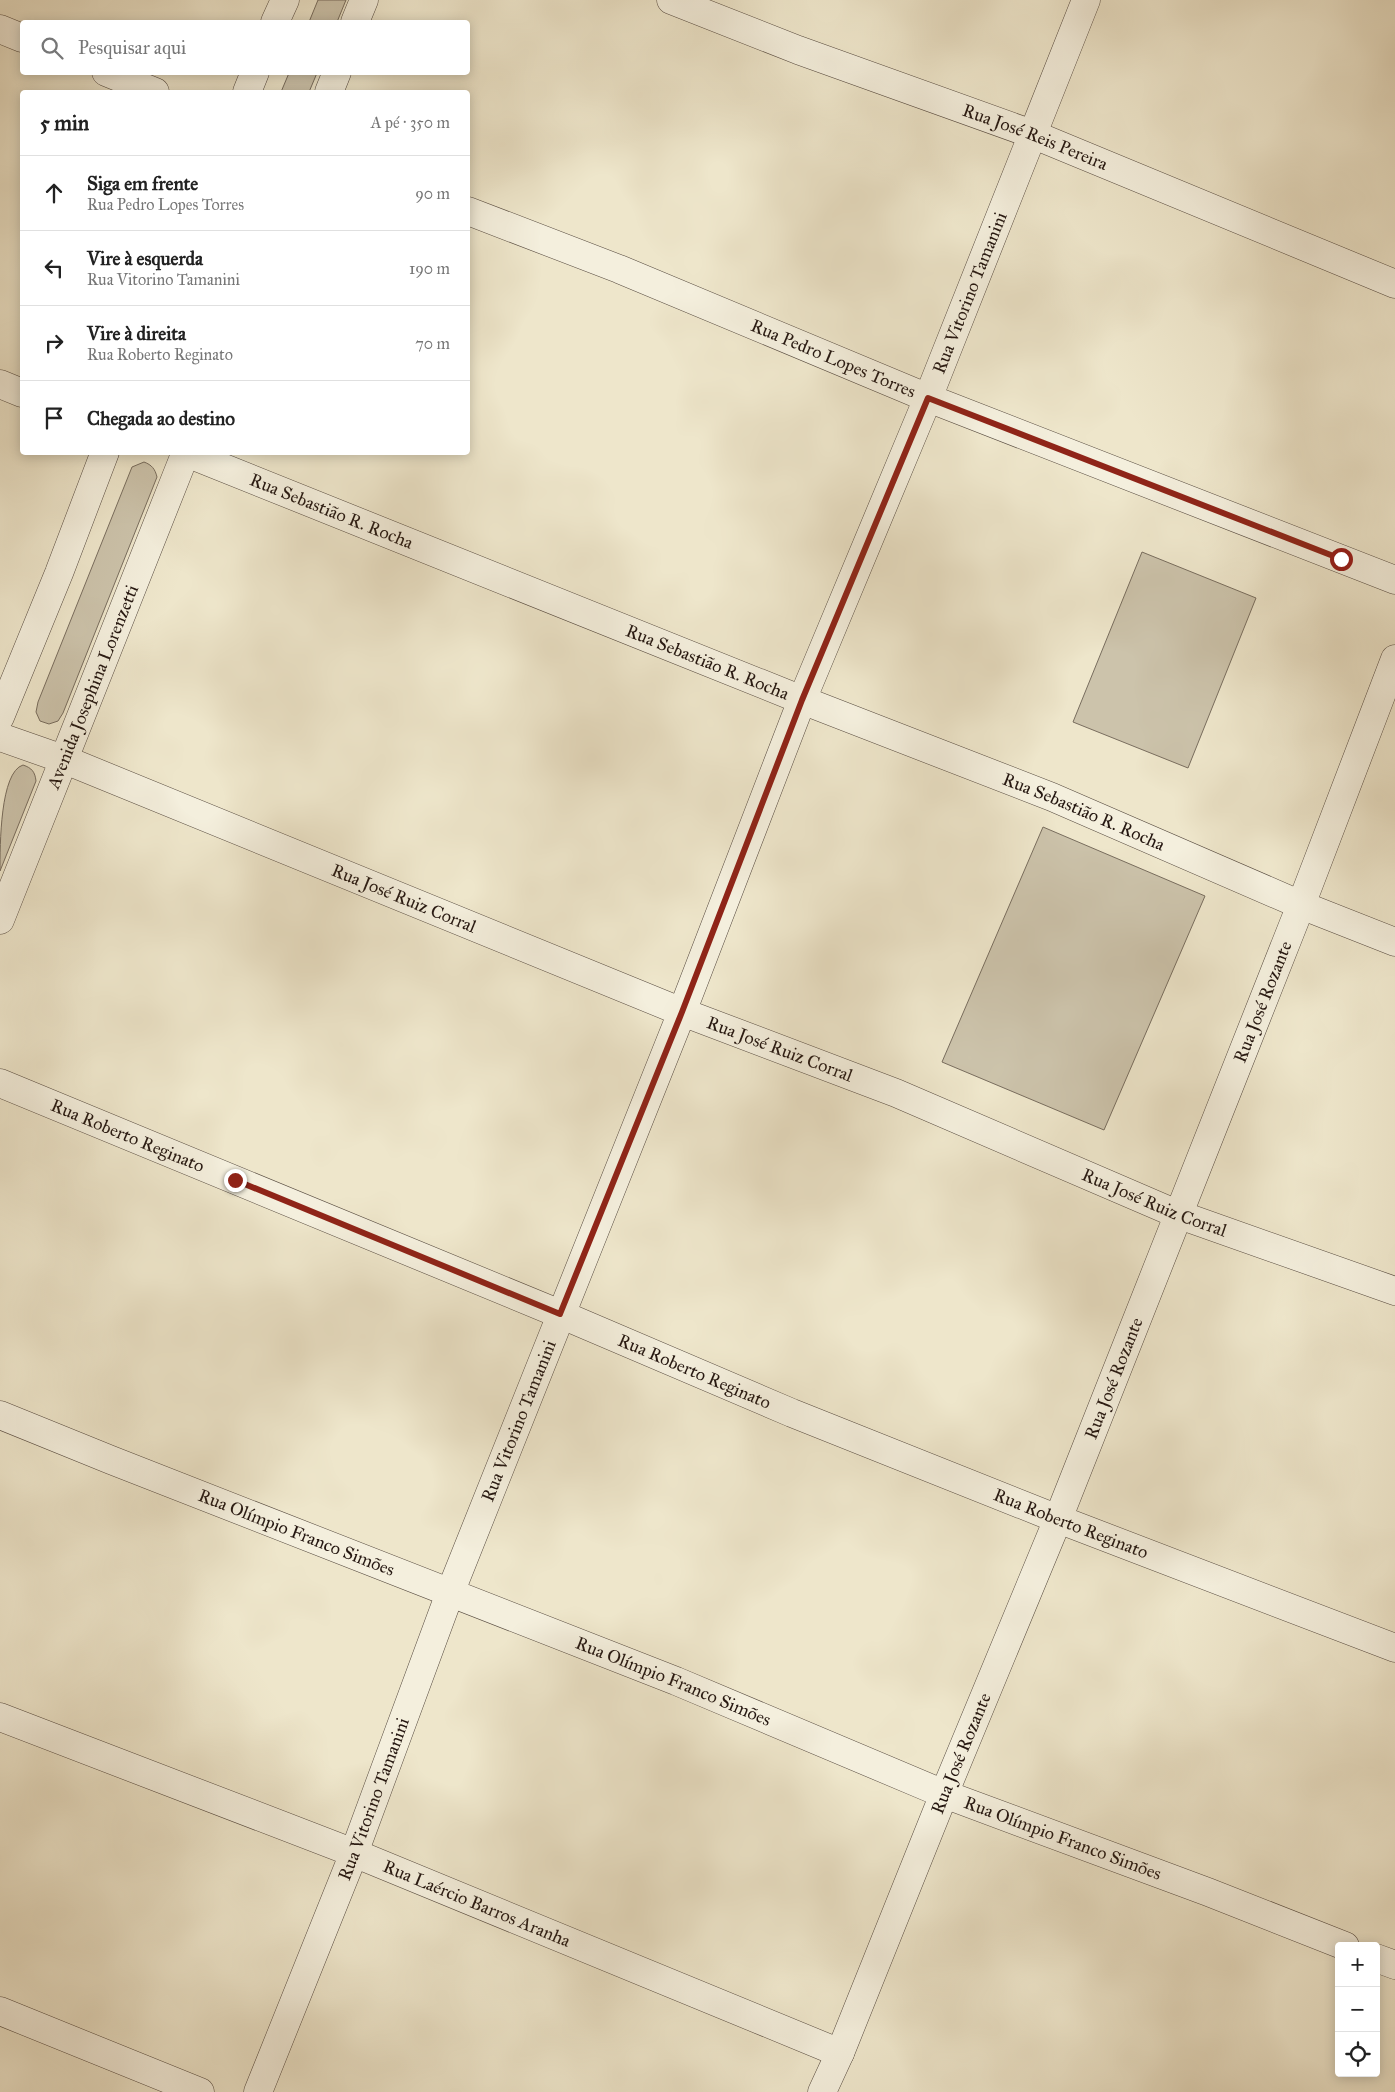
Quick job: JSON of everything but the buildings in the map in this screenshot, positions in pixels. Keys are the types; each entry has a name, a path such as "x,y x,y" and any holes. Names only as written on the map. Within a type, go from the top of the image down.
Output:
{"street":[{"path":"276,20 284,0"},
{"path":"356,20 364,0"},
{"name":"Rua José Reis Pereira","path":"671,0 798,50 1032,134 1395,284"},
{"name":"Rua Vitorino Tamanini","path":"258,2092 354,1853 450,1593 682,1012 802,700 928,398 1086,0"},
{"path":"0,29 20,37"},
{"path":"113,75 150,90"},
{"path":"248,90 254,75"},
{"path":"330,90 335,75"},
{"name":"Rua Pedro Lopes Torres","path":"470,211 619,269 928,398 1395,580"},
{"path":"0,384 20,392"},
{"path":"0,717 59,574 104,455"},
{"name":"Avenida Josephina Lorenzetti","path":"0,920 184,455"},
{"name":"Rua Sebastião R. Rocha","path":"190,455 802,700 1052,797 1301,905 1395,942"},
{"name":"Rua José Rozante","path":"822,2092 840,2053 944,1794 1058,1519 1177,1214 1301,905 1395,659"},
{"name":"Rua José Ruiz Corral","path":"0,737 63,759 682,1012 896,1093 1177,1214 1395,1290"},
{"name":"Rua Roberto Reginato","path":"0,1083 560,1314 792,1413 1058,1519 1395,1648"},
{"name":"Rua Olímpio Franco Simões","path":"0,1415 676,1681 944,1794 1208,1892 1336,1942"},
{"name":"Rua Laércio Barros Aranha","path":"0,1716 354,1853 840,2053"},
{"path":"1380,1959 1395,1965"},
{"path":"0,2011 200,2092"}],"shaded area":[{"path":"318,0 346,0 338,20 310,20"},
{"path":"288,75 316,75 310,90 282,90"},
{"path":"144,462 153,468 157,477 63,713 58,721 49,724 40,721 36,712 38,702 132,467"},
{"path":"1142,552 1256,598 1188,768 1073,722"},
{"path":"23,765 33,771 36,781 0,871 1,828 6,795 15,770"},
{"path":"1043,827 1205,896 1104,1130 942,1062"}],"route":[{"path":"235,1180 560,1314 682,1012 802,700 928,398 1179,494 1341,559"}]}
